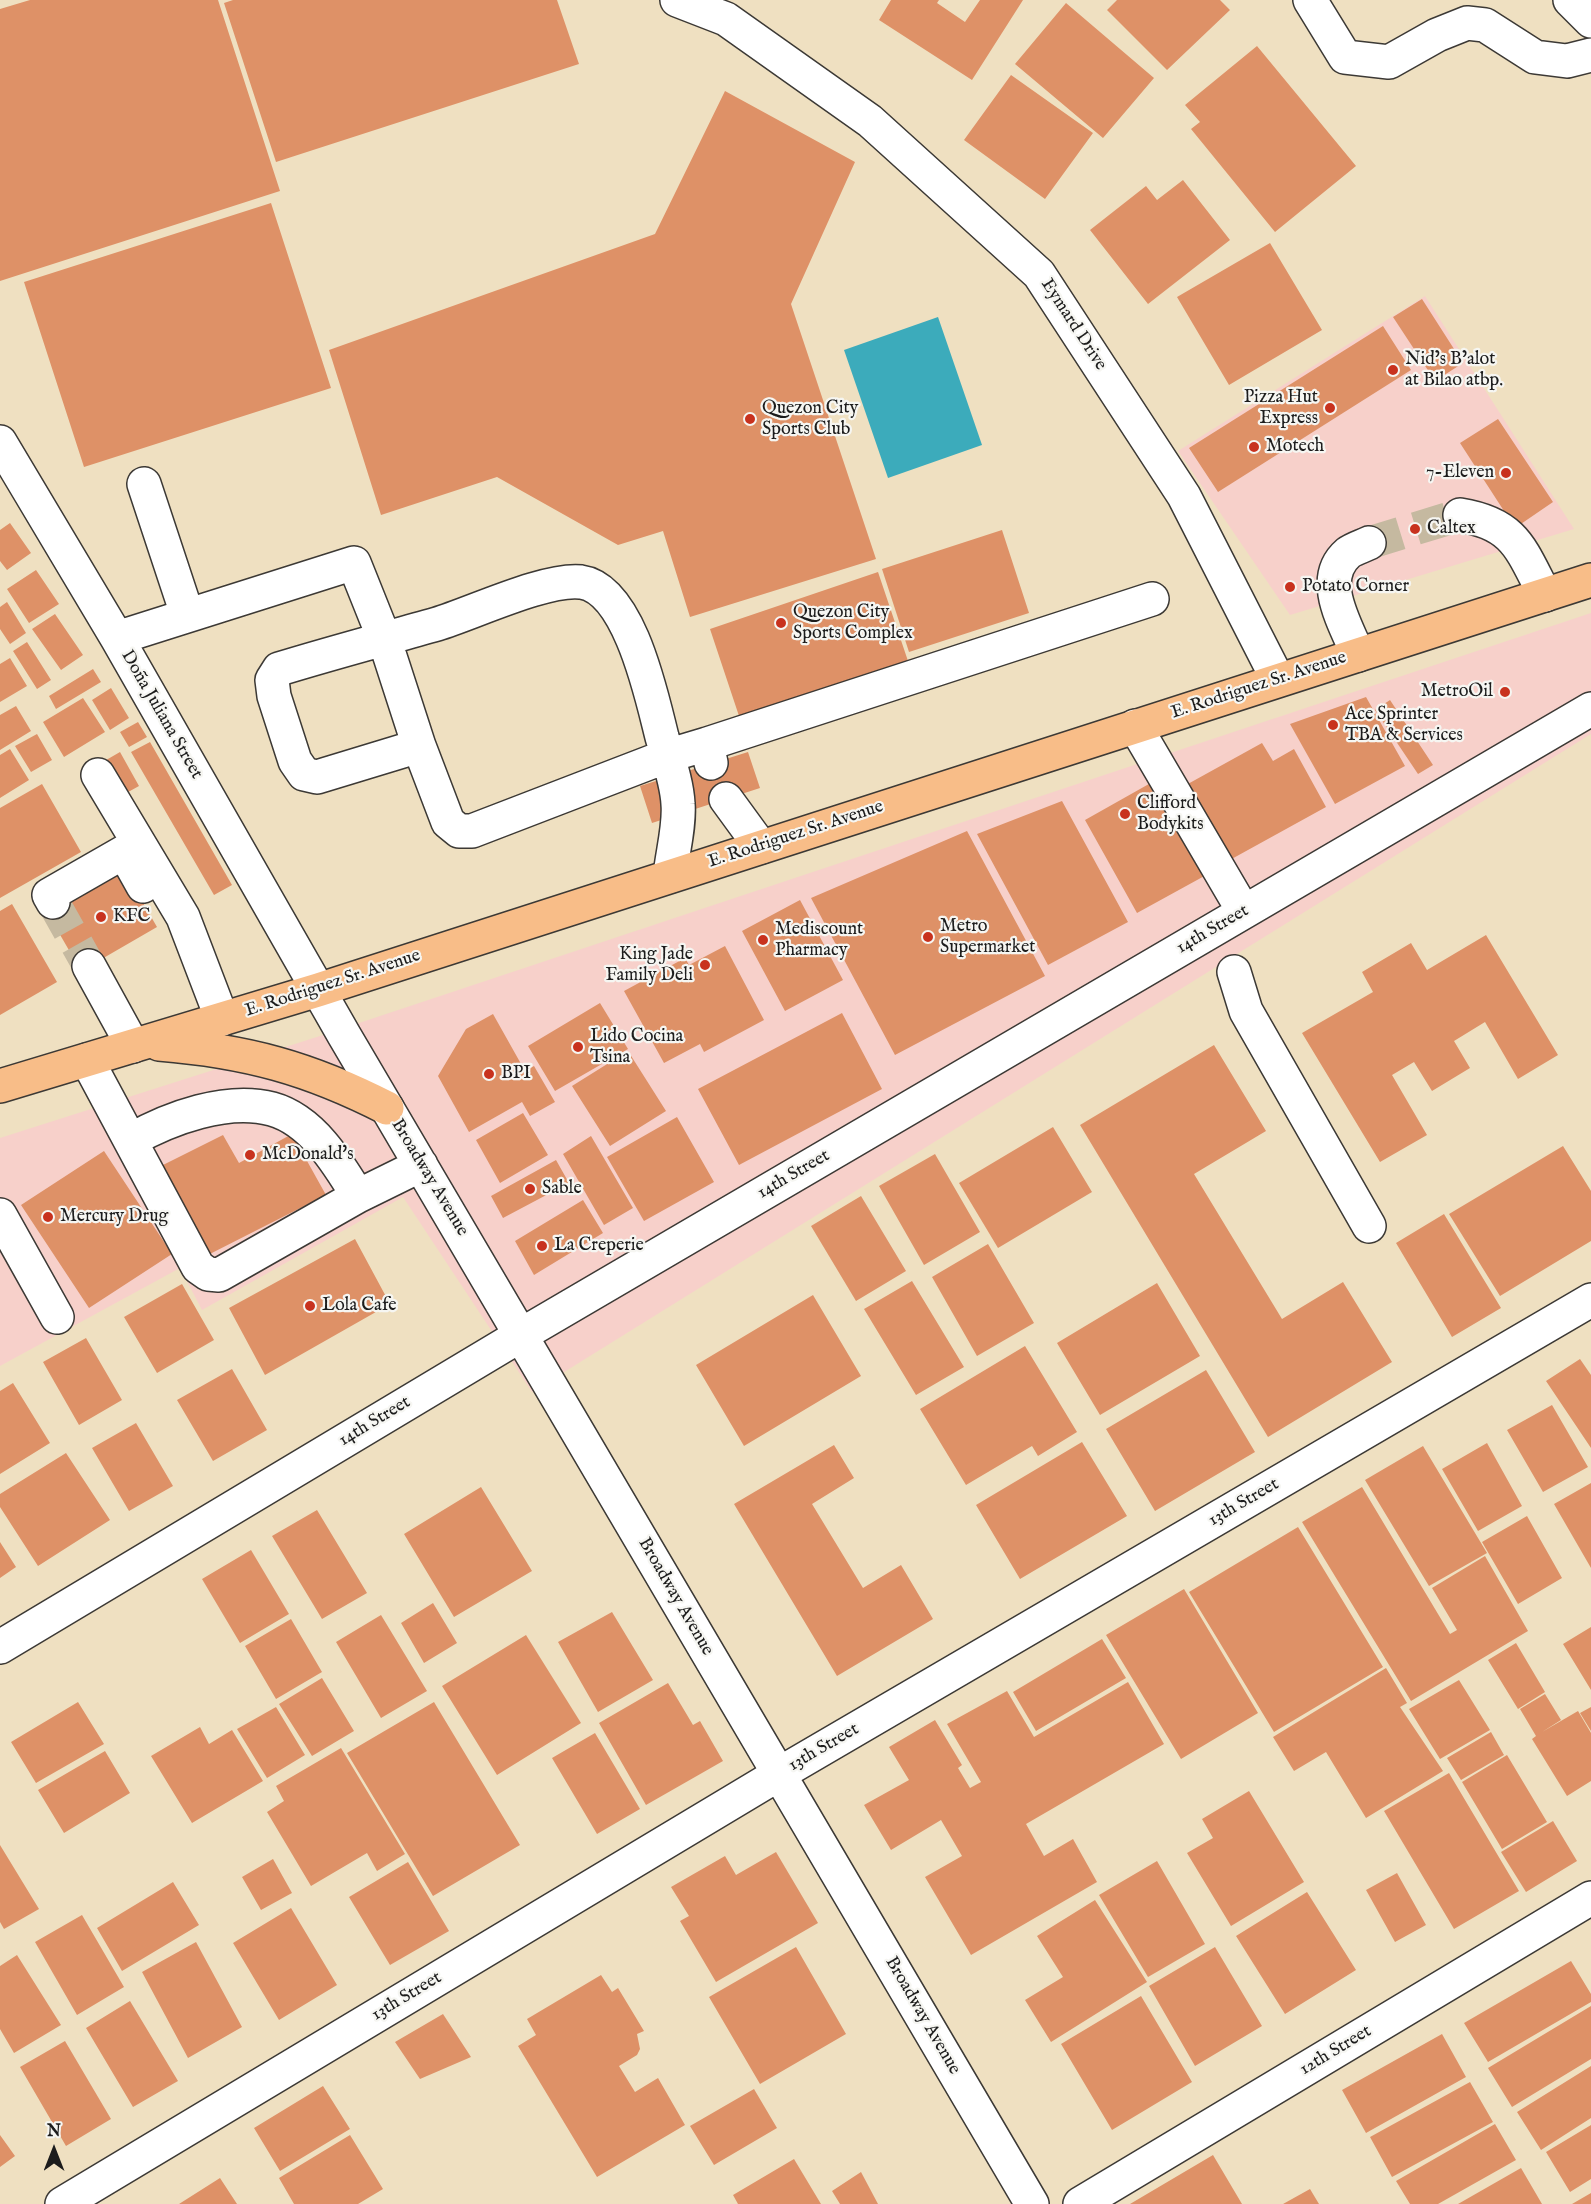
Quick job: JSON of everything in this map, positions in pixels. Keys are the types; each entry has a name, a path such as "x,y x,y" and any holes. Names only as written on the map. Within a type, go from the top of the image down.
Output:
{"main road":[{"name":"E. Rodriguez Sr. Avenue","path":"0,1086 318,990 1591,580"},
{"path":"138,1044 215,1049 269,1060 318,1076 387,1108"}],"street":[{"name":"Eymard Drive","path":"677,0 726,19 870,121 1040,274 1184,496 1278,680"},
{"path":"1310,0 1345,57 1389,62 1437,35 1459,12 1535,57 1567,61 1591,55"},
{"path":"1570,0 1591,21"},
{"name":"Doña Juliana Street","path":"0,442 117,638 318,990"},
{"path":"144,484 187,614"},
{"path":"1460,515 1494,524 1513,537 1545,595"},
{"path":"1358,655 1333,591 1338,566 1348,553 1369,543"},
{"path":"117,638 354,562 384,638 419,746 448,822 459,831 472,831 667,756 709,754 1152,599"},
{"path":"419,746 318,777 304,774 295,761 274,696 272,680 279,669 438,623 531,591 580,582 594,586 608,598 640,656 667,756 678,804 669,876"},
{"name":"14th Street","path":"0,1647 521,1335 1591,709"},
{"path":"1135,726 1244,912"},
{"path":"98,775 183,917 222,1019"},
{"path":"726,799 761,847"},
{"path":"53,902 49,895 124,852 163,919 198,955"},
{"path":"89,966 138,1044"},
{"path":"1234,972 1246,1011 1369,1226"},
{"name":"Broadway Avenue","path":"318,990 1032,2204"},
{"path":"87,1060 198,1267 208,1274 219,1275 358,1196 421,1165"},
{"path":"131,1140 169,1121 202,1111 225,1108 273,1109 315,1136 332,1155 358,1196"},
{"path":"0,1215 57,1317"},
{"name":"13th Street","path":"62,2204 780,1774 1591,1300"},
{"name":"12th Street","path":"1080,2204 1591,1898"}],"shaded area":[{"path":"1425,296 1574,529 1290,615 1178,451"},
{"path":"1591,613 1591,734 532,1392 403,1197 202,1310 180,1268 0,1366 0,1138 320,1036"}],"water":[{"path":"938,317 982,445 888,478 844,350"}],"building":[{"path":"30,0 218,0 280,191 0,281 0,9"},
{"path":"233,0 557,0 579,64 276,162 224,3"},
{"path":"891,0 939,0 937,3 965,22 980,0 1023,0 972,80 879,20"},
{"path":"1117,0 1220,0 1230,10 1167,70 1107,10"},
{"path":"1066,3 1154,78 1103,138 1015,64"},
{"path":"1257,46 1356,166 1275,232 1191,129 1200,122 1185,105"},
{"path":"1011,75 1093,133 1045,199 964,140"},
{"path":"725,91 855,162 791,304 876,559 690,617 663,531 618,545 497,477 381,515 329,350 655,234"},
{"path":"1183,180 1230,240 1148,304 1090,230 1146,186 1157,200"},
{"path":"271,203 331,388 84,467 24,282"},
{"path":"1270,243 1322,330 1229,385 1177,297"},
{"path":"1422,299 1463,363 1435,381 1393,317"},
{"path":"1383,326 1411,370 1218,492 1189,448"},
{"name":"7-Eleven","path":"1498,419 1553,502 1515,528 1460,443"},
{"path":"10,523 31,553 7,570 0,561 0,530"},
{"path":"1002,530 1029,613 909,652 882,569"},
{"path":"36,570 59,604 29,623 7,589"},
{"path":"878,572 909,664 741,722 710,629"},
{"path":"7,602 26,633 10,644 0,629 0,607"},
{"path":"55,614 83,655 61,670 32,629"},
{"path":"27,642 51,680 37,689 13,651"},
{"path":"10,658 27,686 0,702 0,664"},
{"path":"93,669 101,682 56,709 49,696"},
{"path":"111,688 129,718 110,730 92,700"},
{"path":"1366,697 1405,766 1335,804 1290,724"},
{"path":"83,698 105,732 64,757 43,722"},
{"path":"1390,700 1433,765 1418,774 1375,710"},
{"path":"16,706 31,731 0,750 0,715"},
{"path":"138,722 147,737 129,747 120,732"},
{"path":"37,734 52,760 31,772 15,746"},
{"path":"150,742 232,885 214,895 131,752"},
{"path":"1262,743 1273,761 1294,749 1326,807 1228,861 1186,785"},
{"path":"10,749 29,780 0,798 0,755"},
{"path":"120,752 139,786 121,796 101,763"},
{"path":"748,752 760,788 652,823 640,786"},
{"path":"1156,780 1208,874 1137,913 1085,820"},
{"path":"42,784 81,852 0,898 0,808"},
{"path":"1062,801 1128,922 1048,965 977,834"},
{"name":"Metro Supermarket","path":"967,831 1045,976 895,1055 811,898"},
{"name":"KFC","path":"120,863 157,927 81,971 44,907"},
{"path":"800,900 843,980 785,1011 742,931"},
{"path":"12,904 57,982 0,1015 0,911"},
{"path":"1486,935 1558,1055 1518,1079 1485,1022 1454,1041 1470,1068 1432,1091 1414,1062 1392,1075 1427,1135 1380,1162 1302,1033 1373,992 1362,972 1411,943 1427,970"},
{"path":"725,946 764,1020 704,1052 700,1044 664,1063 624,991 685,958 689,965"},
{"name":"Lido Cocina Tsina","path":"600,1003 628,1049 555,1091 528,1046"},
{"path":"842,1013 882,1089 739,1165 698,1089"},
{"name":"BPI","path":"493,1014 525,1071 534,1066 555,1102 530,1116 522,1102 469,1132 438,1076 466,1029"},
{"path":"1214,1045 1266,1131 1194,1174 1282,1319 1343,1282 1392,1362 1268,1437 1080,1125"},
{"path":"628,1051 666,1111 610,1146 572,1086"},
{"path":"523,1113 548,1155 500,1183 476,1140"},
{"path":"677,1117 714,1182 644,1221 607,1157"},
{"path":"1053,1127 1092,1192 998,1248 959,1183"},
{"path":"292,1134 326,1195 200,1259 151,1171 223,1135 239,1163"},
{"path":"591,1136 633,1208 604,1225 563,1154"},
{"path":"1563,1146 1591,1191 1591,1241 1500,1296 1449,1214"},
{"path":"104,1151 172,1254 89,1308 21,1205"},
{"path":"935,1154 980,1232 924,1265 879,1186"},
{"name":"Sable","path":"556,1160 569,1183 503,1218 491,1196"},
{"path":"861,1196 906,1271 856,1301 811,1226"},
{"path":"583,1200 603,1233 534,1275 515,1241"},
{"path":"1444,1214 1501,1308 1452,1337 1396,1243"},
{"name":"Lola Cafe","path":"355,1239 390,1304 265,1375 229,1308"},
{"path":"988,1244 1034,1323 977,1356 932,1277"},
{"path":"912,1281 964,1367 916,1395 864,1309"},
{"path":"1157,1283 1200,1356 1100,1415 1057,1343"},
{"path":"182,1284 214,1340 157,1373 124,1317"},
{"path":"813,1295 861,1376 744,1446 696,1365"},
{"path":"86,1338 122,1400 79,1425 43,1362"},
{"path":"1025,1346 1077,1432 1038,1456 1032,1446 966,1485 920,1409"},
{"path":"1580,1359 1591,1375 1591,1448 1546,1381"},
{"path":"232,1369 267,1430 213,1461 177,1400"},
{"path":"1206,1370 1255,1452 1155,1511 1106,1429"},
{"path":"13,1383 50,1443 0,1474 0,1391"},
{"path":"1552,1405 1588,1467 1543,1492 1507,1430"},
{"path":"136,1423 173,1486 129,1511 92,1448"},
{"path":"1082,1442 1127,1516 1020,1579 976,1505"},
{"path":"1487,1443 1522,1506 1478,1531 1442,1469"},
{"path":"834,1445 854,1478 812,1504 863,1588 901,1565 933,1619 837,1676 734,1504"},
{"path":"1423,1446 1487,1553 1429,1586 1365,1480"},
{"path":"66,1453 110,1520 38,1566 0,1507 0,1494"},
{"path":"1591,1483 1591,1568 1554,1504"},
{"path":"481,1487 532,1571 454,1617 404,1534"},
{"path":"1362,1487 1450,1634 1457,1630 1432,1588 1485,1556 1528,1631 1411,1701 1302,1522"},
{"path":"317,1510 367,1593 322,1619 272,1536"},
{"path":"1527,1516 1562,1578 1518,1604 1482,1542"},
{"path":"1298,1527 1383,1667 1274,1732 1189,1592"},
{"path":"0,1542 16,1567 0,1578"},
{"path":"251,1550 289,1614 240,1643 202,1579"},
{"path":"1184,1589 1258,1713 1181,1759 1106,1635"},
{"path":"433,1603 457,1643 424,1663 401,1623"},
{"path":"612,1612 653,1680 598,1712 558,1642"},
{"path":"381,1615 427,1691 381,1718 336,1642"},
{"path":"291,1619 322,1672 276,1699 245,1646"},
{"path":"1591,1627 1591,1690 1563,1644"},
{"path":"526,1635 581,1723 497,1775 442,1686"},
{"path":"1102,1639 1126,1678 1036,1731 1013,1692"},
{"path":"1516,1643 1545,1692 1518,1709 1488,1660"},
{"path":"1386,1668 1407,1703 1400,1707 1443,1771 1366,1818 1326,1752 1294,1771 1273,1737"},
{"path":"322,1678 354,1731 312,1756 279,1704"},
{"path":"1459,1680 1490,1730 1440,1759 1409,1709"},
{"path":"1128,1682 1164,1744 1026,1824 1044,1856 1073,1839 1097,1882 971,1955 925,1877 962,1856 941,1820 891,1850 864,1805 909,1780 889,1747 935,1720 962,1765 958,1768 970,1788 981,1782 947,1724 1007,1691 1034,1737"},
{"path":"668,1683 693,1725 700,1721 723,1761 646,1805 599,1723"},
{"path":"1545,1694 1561,1720 1542,1732 1578,1711 1591,1733 1591,1781 1567,1796 1532,1739 1536,1736 1520,1709"},
{"path":"78,1702 104,1744 36,1783 11,1742"},
{"path":"434,1702 520,1845 433,1896 347,1753"},
{"path":"276,1707 305,1755 267,1778 237,1729"},
{"path":"1591,1707 1591,1731 1580,1713"},
{"path":"200,1727 209,1744 232,1730 263,1781 192,1823 151,1756"},
{"path":"1491,1732 1504,1755 1461,1780 1447,1758"},
{"path":"595,1733 640,1809 597,1834 552,1758"},
{"path":"341,1748 405,1854 377,1871 367,1853 311,1886 267,1812 284,1801 276,1786"},
{"path":"105,1751 130,1793 64,1833 38,1790"},
{"path":"1507,1755 1547,1822 1502,1849 1462,1782"},
{"path":"1449,1773 1519,1891 1454,1929 1384,1811"},
{"path":"1249,1791 1304,1882 1231,1926 1187,1853 1213,1838 1202,1819"},
{"path":"1553,1821 1577,1861 1526,1892 1501,1852"},
{"path":"0,1845 39,1909 4,1929 0,1922"},
{"path":"776,1852 818,1923 716,1982 680,1921 689,1916 671,1887 725,1856 736,1875"},
{"path":"273,1859 292,1893 261,1910 242,1877"},
{"path":"1157,1861 1205,1944 1148,1977 1099,1895"},
{"path":"408,1862 449,1931 390,1965 349,1897"},
{"path":"1397,1873 1426,1925 1395,1942 1366,1890"},
{"path":"173,1882 199,1925 122,1971 97,1928"},
{"path":"1307,1892 1356,1970 1285,2014 1236,1936"},
{"path":"1095,1900 1147,1982 1051,2042 1025,2000 1063,1977 1037,1936"},
{"path":"291,1908 337,1985 279,2020 233,1943"},
{"path":"82,1915 124,1987 77,2015 35,1942"},
{"path":"196,1942 242,2027 188,2058 142,1972"},
{"path":"796,1947 846,2034 760,2084 709,1997"},
{"path":"1215,1947 1262,2026 1195,2066 1149,1986"},
{"path":"17,1955 61,2025 14,2053 0,2029 0,1966"},
{"path":"1571,1961 1591,1994 1591,2002 1488,2062 1464,2023"},
{"path":"601,1975 612,1992 618,1988 644,2031 637,2034 640,2049 637,2055 619,2066 635,2092 658,2078 685,2125 597,2177 518,2046 536,2035 527,2019"},
{"path":"1141,1996 1192,2082 1112,2130 1061,2044"},
{"path":"130,2001 178,2081 133,2107 86,2028"},
{"path":"1591,2006 1591,2059 1512,2107 1488,2068"},
{"path":"443,2014 471,2057 420,2079 395,2042"},
{"path":"1442,2034 1466,2077 1366,2133 1342,2090"},
{"path":"65,2041 111,2119 66,2146 20,2067"},
{"path":"1591,2066 1591,2118 1541,2150 1517,2112"},
{"path":"1470,2082 1493,2122 1392,2177 1370,2137"},
{"path":"323,2086 350,2129 280,2171 254,2128"},
{"path":"754,2089 777,2128 714,2165 690,2126"},
{"path":"1495,2124 1516,2160 1438,2204 1410,2204 1396,2181"},
{"path":"1591,2125 1591,2179 1570,2192 1546,2152"},
{"path":"0,2135 15,2156 0,2167"},
{"path":"350,2135 383,2189 358,2204 294,2204 279,2178"},
{"path":"1213,2155 1242,2204 1130,2204"},
{"path":"794,2159 821,2204 738,2204 733,2195"},
{"path":"1521,2168 1542,2204 1458,2204"},
{"path":"861,2172 878,2204 840,2204 832,2191"},
{"path":"220,2178 237,2204 179,2204"},
{"path":"1310,2189 1319,2204 1283,2204"},
{"path":"1591,2193 1591,2204 1572,2204"}],"tunnel":[{"path":"1369,543 1460,515"},
{"path":"53,902 89,966"}],"place":[{"name":"Nid’s B’alot at Bilao atbp.","path":"1393,370"},
{"name":"Pizza Hut Express","path":"1330,408"},
{"name":"Quezon City Sports Club","path":"750,419"},
{"name":"Motech","path":"1254,447"},
{"name":"7-Eleven","path":"1506,473"},
{"name":"Caltex","path":"1415,529"},
{"name":"Potato Corner","path":"1290,587"},
{"name":"Quezon City Sports Complex","path":"781,623"},
{"name":"MetroOil","path":"1505,692"},
{"name":"Ace Sprinter TBA & Services","path":"1333,725"},
{"name":"Clifford Bodykits","path":"1125,814"},
{"name":"KFC","path":"101,917"},
{"name":"Metro Supermarket","path":"928,937"},
{"name":"Mediscount Pharmacy","path":"763,940"},
{"name":"King Jade Family Deli","path":"705,965"},
{"name":"Lido Cocina Tsina","path":"578,1047"},
{"name":"BPI","path":"489,1074"},
{"name":"McDonald's","path":"250,1155"},
{"name":"Sable","path":"530,1189"},
{"name":"Mercury Drug","path":"48,1217"},
{"name":"La Creperie","path":"542,1246"},
{"name":"Lola Cafe","path":"310,1306"}]}
